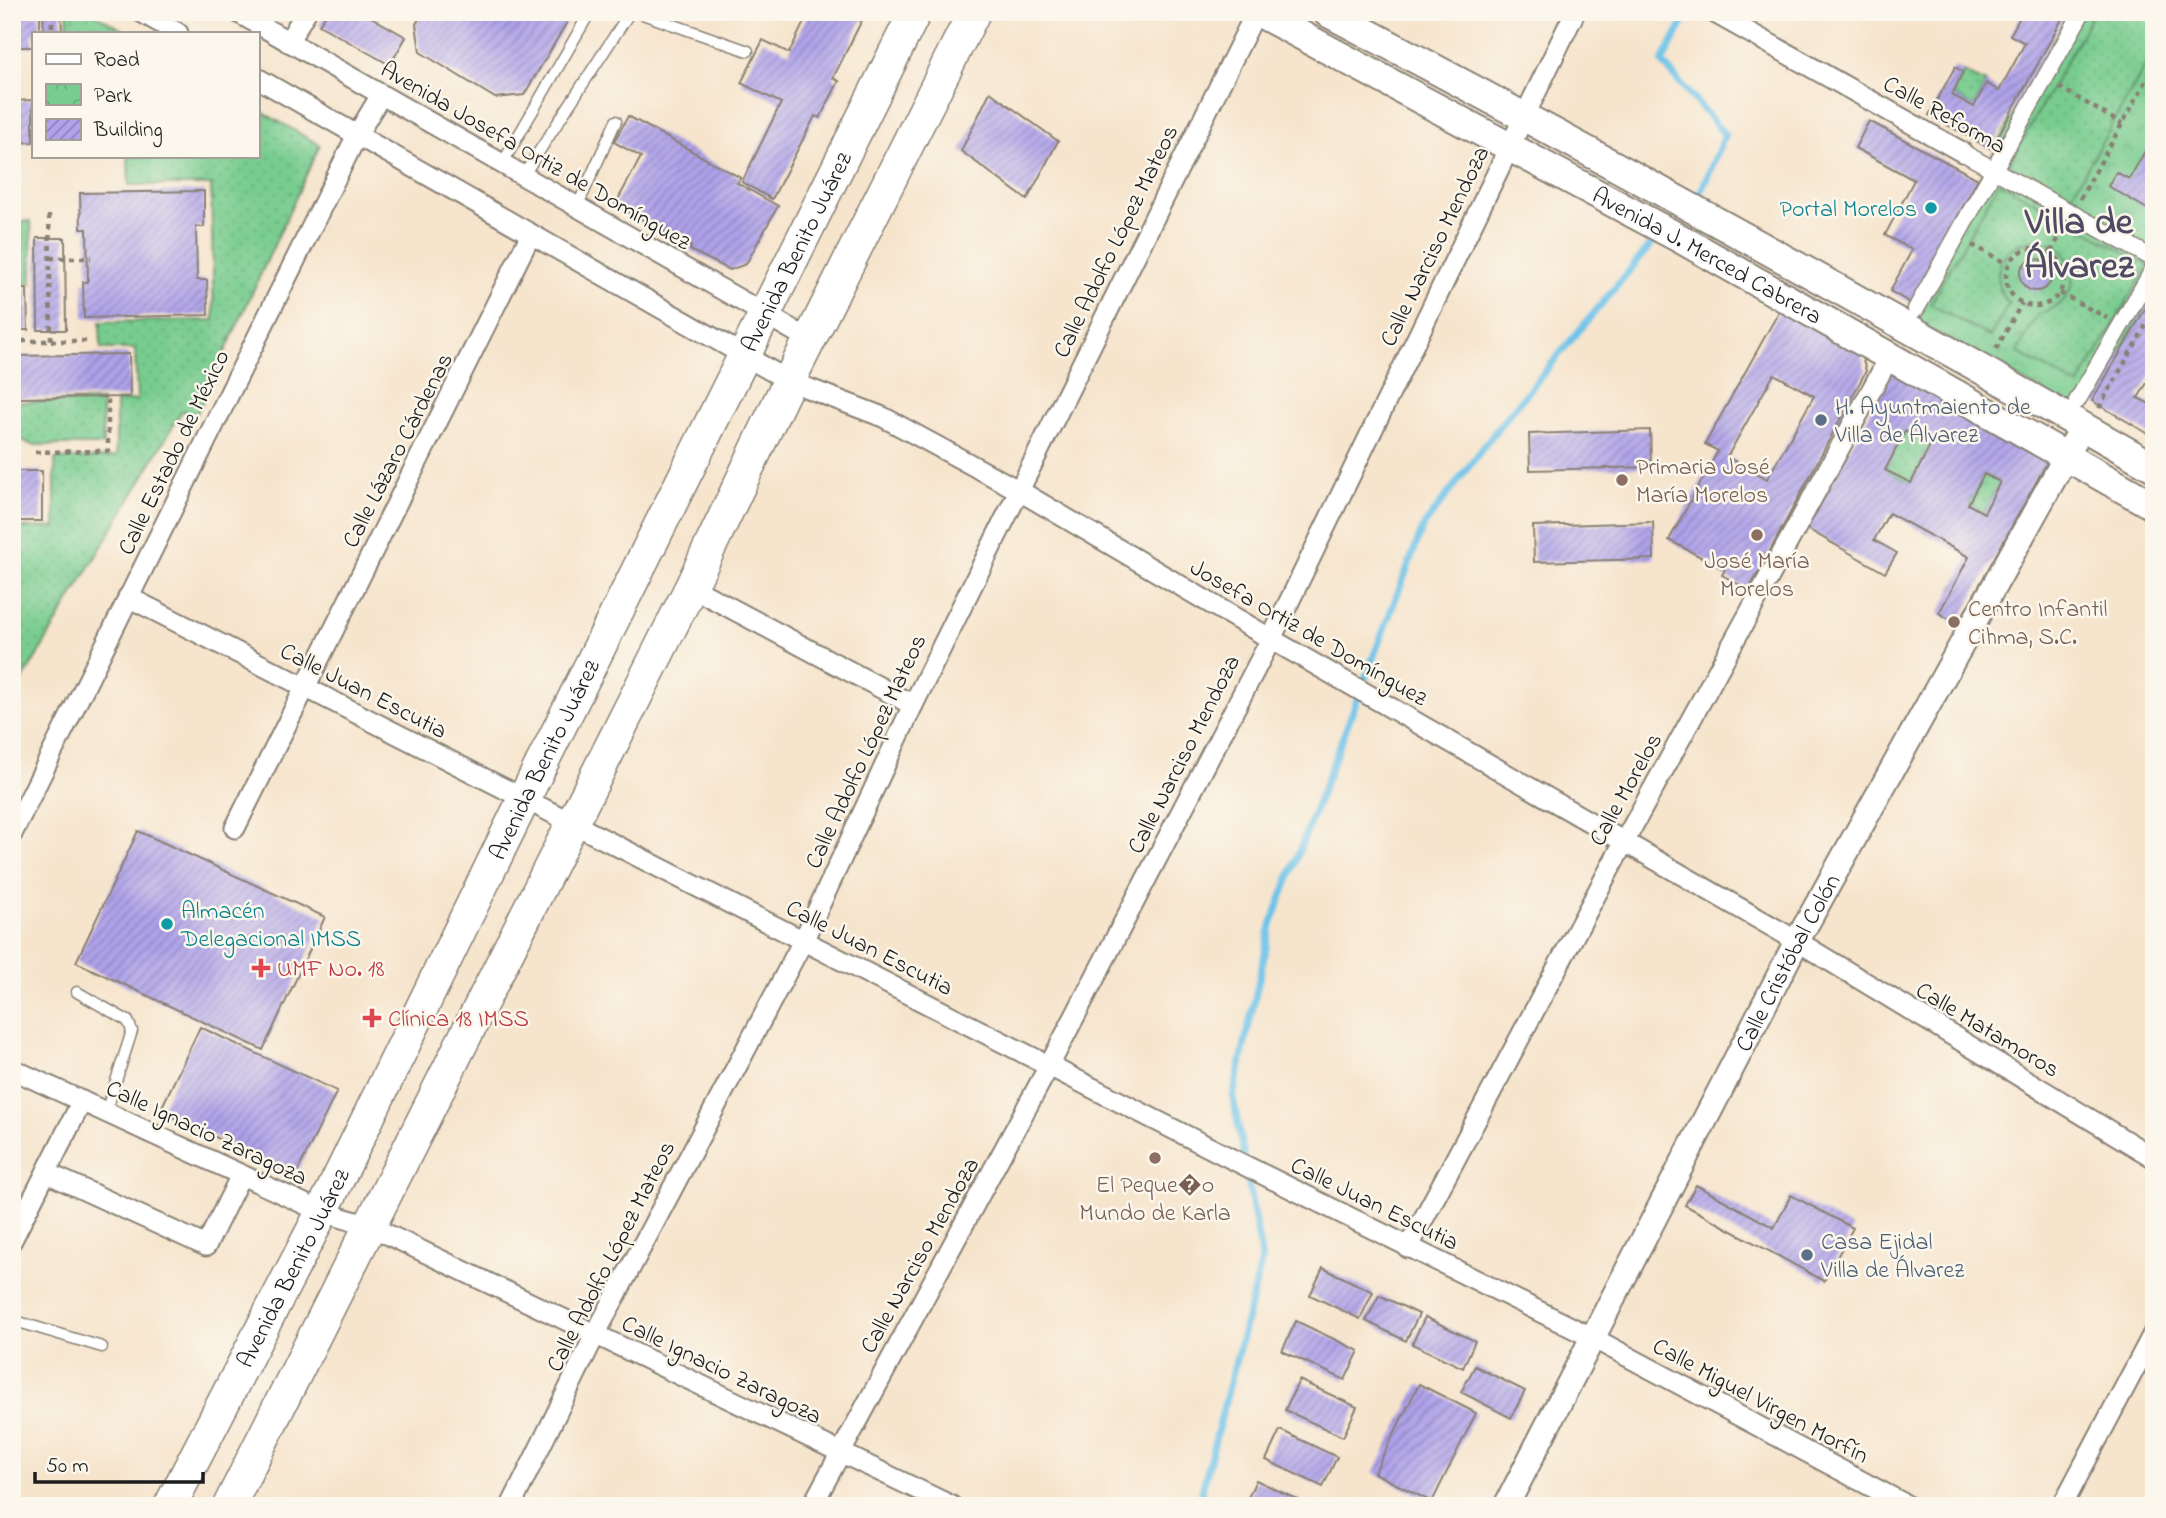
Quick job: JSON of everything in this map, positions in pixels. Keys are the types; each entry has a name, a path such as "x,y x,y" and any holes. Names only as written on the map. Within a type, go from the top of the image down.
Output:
{"main road":[{"name":"Avenida Benito Juárez","path":"170,1506 322,1212 915,12"},
{"name":"Avenida Benito Juárez","path":"229,1506 691,587 789,381 974,12"},
{"name":"Avenida J. Merced Cabrera","path":"1257,12 1668,232 2154,506"},
{"name":"Avenida J. Merced Cabrera","path":"1327,12 1523,115 1890,316 2086,413 2154,467"},
{"path":"1668,232 1686,204"}],"street":[{"path":"141,12 176,32"},
{"name":"Avenida Josefa Ortiz de Domínguez","path":"237,12 810,340"},
{"path":"288,42 306,12"},
{"name":"Calle Adolfo López Mateos","path":"511,1506 594,1335 803,941 913,705 1018,490 1257,12"},
{"name":"Calle Narciso Mendoza","path":"812,1506 1049,1066 1270,639 1575,12"},
{"name":"Calle Reforma","path":"1713,12 2154,259"},
{"path":"1916,309 2082,12"},
{"path":"259,79 789,381"},
{"name":"Calle Estado de México","path":"12,834 357,135 381,95"},
{"name":"Calle Lázaro Cárdenas","path":"235,828 531,234"},
{"path":"2086,413 2120,326 2154,268"},
{"name":"Calle Morelos","path":"1408,1248 1624,842 1890,356"},
{"name":"Josefa Ortiz de Domínguez","path":"789,381 883,417 1018,490 1270,639 1797,941"},
{"name":"Calle Cristóbal Colón","path":"1506,1506 1797,941 2066,456 2086,413"},
{"path":"691,587 913,705"},
{"name":"Calle Juan Escutia","path":"128,597 1261,1174 1591,1337"},
{"name":"Calle Matamoros","path":"1797,941 2154,1158"},
{"name":"Calle Ignacio Zaragoza","path":"12,1069 322,1212 370,1226 952,1506"},
{"path":"12,1240 82,1101"},
{"path":"47,1173 205,1246 241,1175"},
{"path":"2062,1506 2154,1332"},
{"name":"Calle Miguel Virgen Morfín","path":"1591,1337 1908,1506"}],"lane":[{"path":"502,164 590,12"},
{"path":"523,176 630,12"},
{"path":"637,12 748,51"},
{"path":"577,206 616,121"},
{"path":"77,992 128,1021 132,1031 106,1112"},
{"path":"12,1320 102,1347"}],"path":[{"path":"52,12 52,32"},
{"path":"2051,252 2154,67"},
{"path":"2044,79 2122,124"},
{"path":"49,212 51,341"},
{"path":"1956,237 2008,264"},
{"path":"2042,248 2051,252 2057,258 2064,275 2060,292 2046,303 2030,305 2014,298 2006,282 2008,264 2022,250 2042,248"},
{"path":"50,258 91,258"},
{"path":"2060,292 2120,326"},
{"path":"1994,353 2022,303"},
{"path":"2086,413 2154,312"},
{"path":"12,341 89,341"},
{"path":"35,453 108,451 108,400"}],"green space":[{"path":"67,12 91,12 126,32 68,32"},
{"path":"2069,12 2154,12 2154,293 2083,414 1905,316"},
{"path":"2094,12 2154,12 2154,51 2069,200 2008,166"},
{"path":"1963,72 1986,83 1974,107 1952,95"},
{"path":"259,110 320,145 196,415 182,411 12,698 12,528 55,527 55,459 116,457 116,401 137,400 135,349 101,349 100,322 214,320 211,185 129,185 128,158 259,158"},
{"path":"1999,182 2148,265 2078,386 2017,352 2038,314 2057,306 2068,293 2072,279 2070,264 2063,252 2051,243 2036,240 2019,244 2004,257 1999,268 1998,282 2009,303 1990,337 1930,304"},
{"path":"31,221 32,283 12,283 12,222"},
{"path":"102,401 103,445 32,445 12,435 12,402"},
{"path":"1905,431 1931,444 1911,483 1885,470"},
{"path":"1984,474 2000,482 1984,513 1968,504"}],"building":[{"path":"43,12 61,12 62,32 44,32"},
{"path":"327,12 362,12 406,37 390,65 319,25"},
{"path":"423,12 573,12 524,95 495,98 420,52 416,24"},
{"path":"809,12 866,12 833,78 839,81 820,118 815,116 772,199 742,182 781,103 741,83 763,40 789,53"},
{"path":"2023,12 2066,12 1991,149 1929,115 1955,67 1963,72 1952,95 1974,107 1986,83 1999,91 2025,43 2010,35"},
{"path":"40,15 40,32 32,32 32,47 12,47 12,16"},
{"path":"990,92 1058,141 1027,200 961,151"},
{"path":"32,100 32,142 12,143 12,101"},
{"path":"628,116 741,178 737,183 778,206 746,264 730,270 690,250 691,246 615,205 641,157 614,142"},
{"name":"Portal Morelos","path":"1869,121 1978,179 1911,303 1890,291 1912,250 1885,235 1914,180 1855,148"},
{"path":"2154,136 2154,213 2108,186 2116,172 2129,179"},
{"path":"204,191 204,227 196,227 197,280 207,280 208,315 84,318 83,282 88,282 87,229 81,229 80,193"},
{"path":"37,238 65,238 66,330 38,330"},
{"path":"2036,259 2047,264 2052,275 2047,286 2036,291 2025,286 2020,275 2025,264"},
{"path":"12,289 27,289 28,330 12,330"},
{"path":"2154,294 2154,371 2138,398 2154,406 2154,437 2092,401"},
{"path":"1782,306 1860,350 1866,371 1749,590 1722,575 1725,570 1669,540 1718,451 1705,444","holes":["1774,374 1814,396 1767,479 1727,457"]},
{"path":"129,354 130,397 19,398 18,356"},
{"path":"1893,371 2050,457 1958,624 1939,613 1969,557 1889,513 1874,540 1897,553 1885,573 1806,528","holes":["1905,431 1931,444 1911,483 1885,470","1984,474 2000,482 1984,513 1968,504"]},
{"path":"1650,430 1651,467 1530,470 1529,434"},
{"path":"12,471 42,471 42,521 12,521"},
{"path":"1653,522 1654,559 1534,562 1533,526"},
{"name":"Almacén Delegacional IMSS","path":"138,831 325,917 263,1050 76,962"},
{"path":"200,1027 337,1091 296,1175 160,1111"},
{"name":"Casa Ejidal Villa de Álvarez","path":"1696,1185 1774,1228 1791,1195 1853,1228 1824,1281 1685,1205"},
{"path":"1323,1268 1373,1292 1360,1319 1310,1295"},
{"path":"1379,1295 1419,1314 1406,1341 1366,1321"},
{"path":"1425,1317 1475,1341 1463,1368 1412,1344"},
{"path":"1296,1321 1359,1351 1345,1380 1282,1351"},
{"path":"1475,1366 1525,1391 1511,1418 1461,1392"},
{"path":"1299,1380 1357,1407 1343,1437 1285,1410"},
{"path":"1419,1384 1476,1413 1432,1502 1374,1473"},
{"path":"1280,1430 1337,1457 1323,1487 1266,1460"},
{"path":"1256,1480 1311,1506 1244,1506"}],"waterway":[{"path":"1689,12 1662,62 1725,135 1702,189 1692,200"},
{"path":"1198,1506 1262,1260 1233,1097 1271,925 1423,527 1501,424 1660,234"}],"place":[{"name":"Portal Morelos","path":"1931,208"},
{"name":"H. Ayuntmaiento de Villa de Álvarez","path":"1821,420"},
{"name":"Primaria José María Morelos","path":"1622,480"},
{"name":"José María Morelos","path":"1757,535"},
{"name":"Centro Infantil Cihma, S.C.","path":"1954,622"},
{"name":"Almacén Delegacional IMSS","path":"167,924"},
{"name":"UMF No. 18","path":"261,968"},
{"name":"Clínica 18 IMSS","path":"372,1018"},
{"name":"El Peque�o Mundo de Karla","path":"1155,1158"},
{"name":"Casa Ejidal Villa de Álvarez","path":"1807,1255"}],"district":[{"name":"Villa de Álvarez","path":"2079,242"}]}
